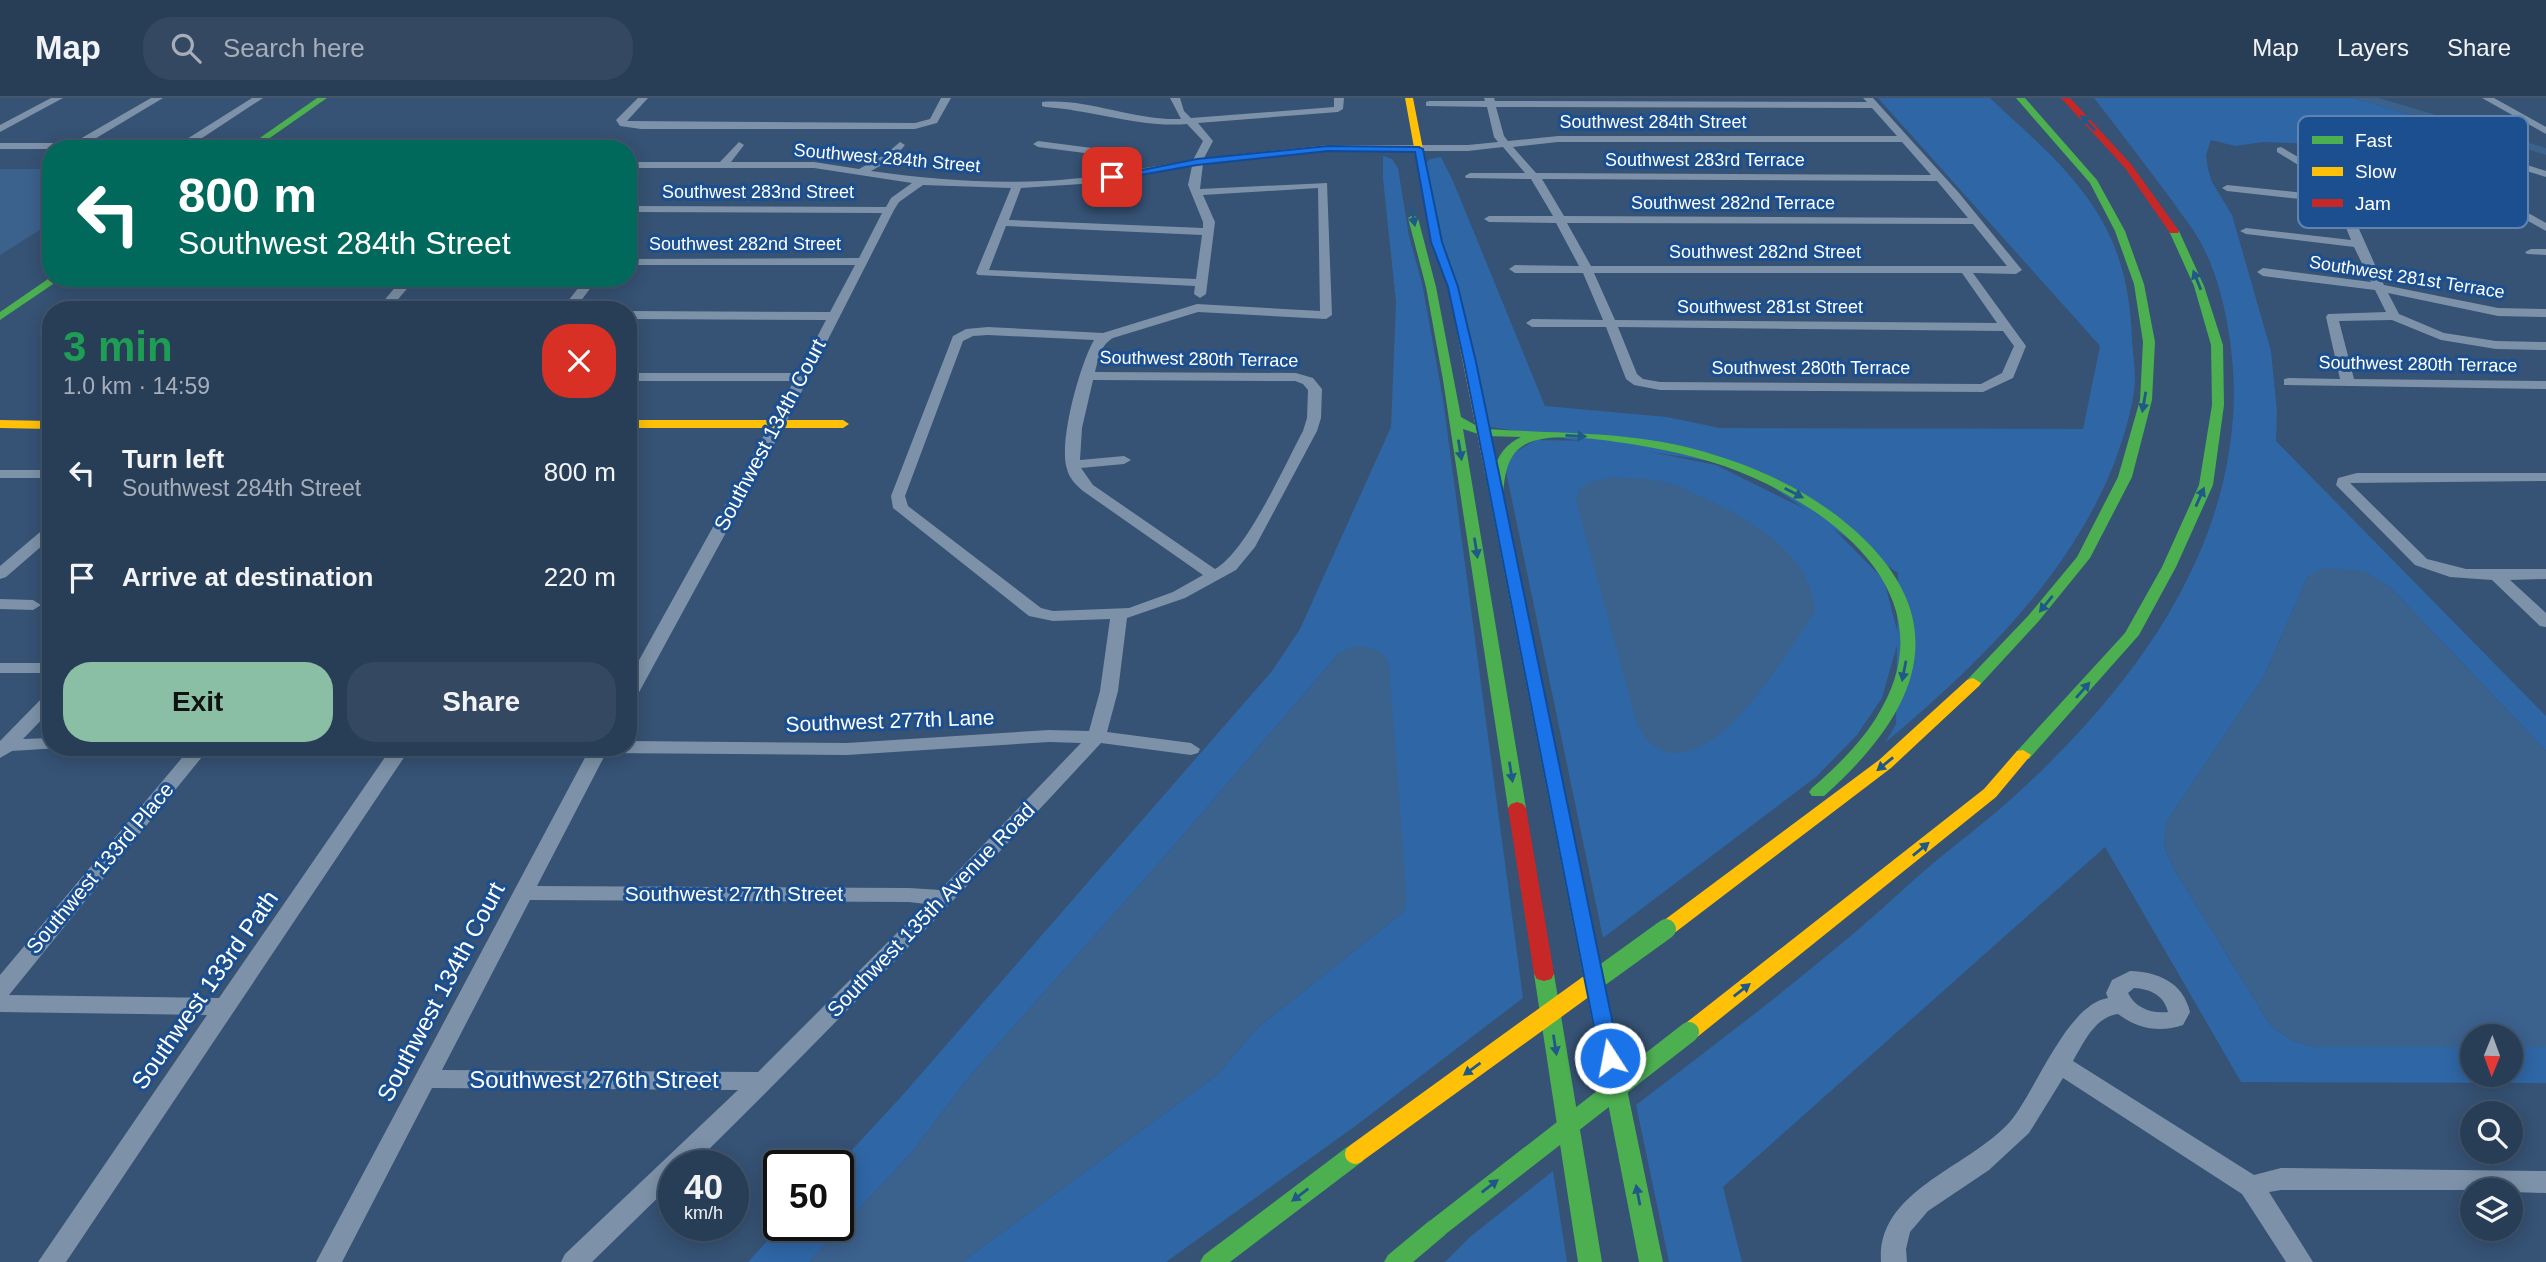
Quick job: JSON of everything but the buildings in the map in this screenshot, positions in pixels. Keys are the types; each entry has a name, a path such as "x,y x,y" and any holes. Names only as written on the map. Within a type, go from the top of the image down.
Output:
{"main road":[{"path":"261,140 323,98"},
{"path":"1393,98 1436,242 1453,287 1651,1262"},
{"path":"1408,153 1409,98"},
{"path":"1212,1262 1354,1154 1666,929 1894,756 1962,695 2033,620 2083,558 2126,477 2146,400 2149,342 2139,284 2120,231 2094,182 2020,98"},
{"path":"1396,1262 1885,879 1990,793 2131,635 2169,567 2206,485 2218,405 2217,345 2199,286 2180,240 2143,185 2065,98"},
{"path":"2097,108 2143,171 2143,185"},
{"path":"2014,117 2075,174 2104,215 2120,231"},
{"path":"1410,201 1418,242 1432,288 1455,419 1590,1262"},
{"path":"0,317 44,287"},
{"path":"1455,419 1484,432 1622,439 1672,448 1754,473 1815,504 1864,543 1894,582 1908,617 1909,645 1902,685 1879,732 1825,787 1804,803"},
{"path":"0,424 42,425"},
{"path":"637,424 843,424"},
{"path":"1496,494 1500,460 1509,446 1541,434"},
{"path":"1666,929 1698,885 1730,860"}],"street":[{"path":"0,129 58,98"},
{"path":"86,140 158,98"},
{"path":"192,140 258,98"},
{"path":"643,98 621,120 623,124 911,127 932,122 946,98"},
{"path":"1174,98 1175,107 1188,122 1203,130 1208,141 1196,166 1193,185 1209,222 1203,282 1196,308"},
{"path":"2487,98 2519,116"},
{"path":"1490,101 1499,137 1537,177 1586,269 1611,323"},
{"path":"1429,104 1490,101 1871,101 1977,221"},
{"path":"1045,104 1076,106 1143,119 1188,122 1338,103"},
{"path":"2528,121 2546,131"},
{"path":"1202,149 1271,146 1364,136"},
{"name":"Southwest 284th Street","path":"637,165 814,165 920,182 1061,187 1196,166 1408,153 1558,139 1905,139"},
{"path":"1038,144 1111,153 1118,157 1131,176"},
{"path":"722,166 739,145"},
{"path":"863,171 890,156 900,145"},
{"path":"0,146 42,147"},
{"path":"2281,150 2298,161"},
{"path":"2528,168 2546,174"},
{"name":"Southwest 283rd Terrace","path":"1470,176 1940,178"},
{"name":"Southwest 134th Court","path":"637,680 778,424 889,210 895,200 920,182"},
{"path":"1017,185 982,273 1203,282"},
{"path":"1106,337 1095,349 1072,465 1079,478 1097,496 1214,576 1150,608 1119,615 1060,616 1035,612 897,502 955,341 966,334 999,331 1106,337 1196,308 1325,315 1323,185 1197,192"},
{"path":"2227,188 2298,191"},
{"name":"Southwest 283nd Street","path":"637,209 889,210"},
{"path":"2528,218 2546,228"},
{"name":"Southwest 282nd Terrace","path":"1489,219 1977,221"},
{"name":"Southwest 282nd Street","path":"1515,269 2016,270 1977,221"},
{"path":"1002,223 1208,232"},
{"path":"2353,228 2394,316"},
{"path":"2246,231 2358,244"},
{"path":"2531,251 2546,252"},
{"name":"Southwest 282nd Street","path":"637,261 862,261"},
{"path":"1965,270 2007,327"},
{"name":"Southwest 281st Terrace","path":"2263,272 2379,287 2498,312 2546,313"},
{"path":"388,301 402,287"},
{"path":"574,301 585,287"},
{"path":"637,315 833,316"},
{"path":"2348,383 2332,317 2394,316 2441,336 2496,345 2546,346"},
{"name":"Southwest 281st Street","path":"1532,323 2007,327"},
{"name":"Southwest 280th Terrace","path":"1611,323 1631,376 1639,382 1660,386 1983,388 2008,375 2020,346 2007,327"},
{"name":"Southwest 280th Terrace","path":"1088,376 1283,376 1308,381 1315,389 1314,421 1310,431 1243,553 1235,563 1214,576"},
{"path":"637,377 802,377"},
{"name":"Southwest 280th Terrace","path":"2289,382 2546,385"},
{"path":"1072,465 1124,460"},
{"path":"0,474 42,474"},
{"path":"2546,477 2357,477 2343,481 2343,485 2421,562 2434,569 2458,573 2546,574"},
{"path":"0,574 42,538"},
{"path":"2494,573 2546,622"},
{"path":"0,604 33,605"},
{"path":"1097,737 1113,667 1119,615"},
{"path":"0,668 42,668"},
{"path":"4,748 42,708"},
{"name":"Southwest 277th Lane","path":"637,747 847,749 1049,736 1097,737 1191,749"},
{"name":"Southwest 135th Avenue Road","path":"691,1150 945,898 1097,737"},
{"path":"4,748 42,745"},
{"name":"Southwest 133rd Place","path":"0,990 194,756"},
{"name":"Southwest 133rd Path","path":"51,1262 396,756"},
{"name":"Southwest 134th Court","path":"329,1262 595,756"},
{"name":"Southwest 277th Street","path":"522,893 896,895 945,898"},
{"path":"0,1003 226,1007"},
{"path":"1894,1262 1893,1249 1899,1227 1919,1203 1980,1163 2021,1126 2082,1027 2101,1008 2123,1005"},
{"path":"2060,1064 2251,1186 2300,1262"},
{"name":"Southwest 276th Street","path":"425,1079 763,1081"},
{"path":"2251,1186 2281,1179 2546,1182"},
{"name":"Southwest 135th Avenue Road","path":"574,1262 658,1181"}],"shaded area":[{"path":"1878,98 1990,98 2069,174 2095,209 2118,255 2128,297 2135,382 2130,413 2114,464 2095,506 2072,545 2046,582 1986,650 1885,743 1896,724 1898,573 1742,466 1490,427 1444,247 1426,163 1430,159 1441,157 1453,181 1545,406 1667,417 1720,428 2083,429 2100,346"},
{"path":"2094,98 2354,98 2415,116 2298,116 2298,143 2263,142 2235,146 2211,140 2206,155 2208,169 2212,182 2232,215 2271,351 2277,412 2276,441 2546,716 2546,751 2389,586 2308,576 2264,676 2167,821 2164,846 2174,869 2271,1026 2293,1041 2314,1047 2460,1047 2460,1083 2241,1082 2105,847 1723,1187 1742,1262 1669,1262 1636,1105 1841,944 2051,761 2127,675 2159,629 2187,579 2210,527 2225,473 2234,397 2232,354 2225,310 2213,269 2194,232"},
{"path":"2354,98 2379,98 2439,116 2415,116"},
{"path":"2528,143 2546,148 2546,155 2528,150"},
{"path":"1383,156 1392,159 1398,168 1409,236 1422,283 1443,399 1523,998 1354,1127 1166,1262 962,1262 1217,1075 1257,1028 1402,913 1406,905 1339,653 1167,854 969,1077 912,1152 854,1214 854,1150 852,1150 1272,671 1300,629 1391,427 1396,302"},
{"path":"0,169 42,169 42,229 0,255"},
{"path":"1536,440 1596,441 1716,465 1823,518 1884,580 1899,638 1882,698 1857,735 1816,777 1603,938 1505,467 1506,457"},
{"path":"1614,477 1672,484 1736,514 1773,539 1789,554 1811,591 1815,612 1766,684 1720,734 1696,749 1672,753 1649,742 1637,724 1576,501 1579,490 1588,483"},
{"path":"2324,568 2364,571 2389,586 2546,751 2546,1047 2524,1047 2524,1024 2460,1024 2460,1047 2314,1047 2293,1041 2271,1026 2174,869 2164,846 2167,821 2264,676 2308,576"},
{"path":"1354,646 1371,648 1380,652 1389,665 1406,890 1406,905 1402,913 1257,1028 1217,1075 962,1262 809,1262 829,1241 854,1241 854,1214 912,1152 969,1077 1167,854 1339,653"},
{"path":"2524,1047 2546,1047 2546,1083 2524,1083"},
{"path":"1553,1171 1567,1262 1445,1262 1471,1236"},
{"path":"767,1241 829,1241 809,1262 748,1262"}],"traffic: fast":[{"path":"261,140 323,98"},
{"path":"1973,683 2033,619 2083,558 2125,477 2146,400 2149,342 2139,284 2120,231 2094,182 2020,98"},
{"path":"1413,218 1431,287 1449,380 1517,808"},
{"path":"2023,755 2131,635 2169,567 2206,485 2218,405 2217,345 2199,286 2174,231"},
{"path":"0,317 44,287"},
{"path":"1455,419 1484,432 1621,439 1655,444 1723,461 1788,489 1818,507 1845,528 1870,553 1894,585 1905,612 1908,648 1904,672 1885,718 1871,738 1837,776 1818,792"},
{"path":"1496,494 1506,454 1519,443 1541,434"},
{"path":"1492,474 1651,1262"},
{"path":"1587,986 1666,929"},
{"path":"1544,974 1590,1262"},
{"path":"1437,1228 1689,1032"},
{"path":"1212,1262 1355,1154"},
{"path":"1396,1262 1437,1228"}],"traffic: slow":[{"path":"1409,98 1436,241 1453,287 1492,474"},
{"path":"0,424 42,425"},
{"path":"637,424 843,424"},
{"path":"1666,929 1885,764 1973,683"},
{"path":"1689,1032 1990,793 2023,755"},
{"path":"1355,1154 1587,986"}],"traffic: jam":[{"path":"2065,98 2128,166 2174,231"},
{"path":"1517,808 1544,974"}],"route":[{"path":"1112,177 1197,162 1328,148 1419,149 1436,242 1453,287 1470,362 1610,1058"}]}
